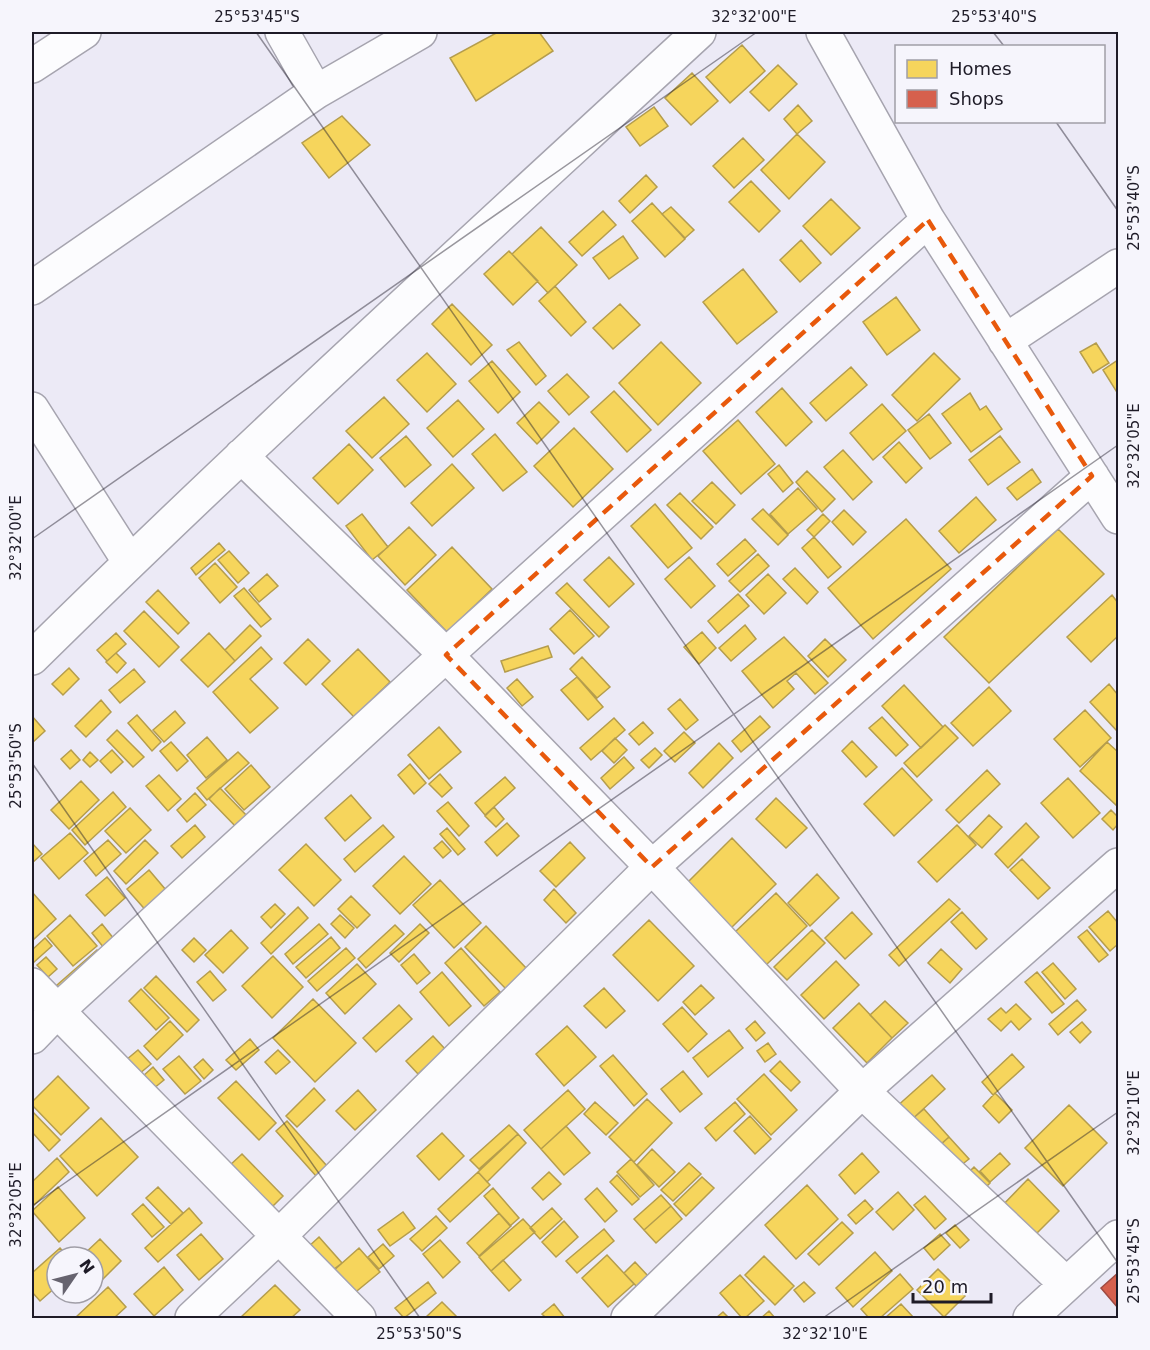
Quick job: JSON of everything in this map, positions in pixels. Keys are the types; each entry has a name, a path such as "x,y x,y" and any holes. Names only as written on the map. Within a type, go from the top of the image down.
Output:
{"street":[{"path":"32,66 84,32"},
{"path":"282,32 316,92"},
{"path":"32,288 316,92 420,32"},
{"path":"32,658 129,561 699,32"},
{"path":"823,32 928,220 1119,517"},
{"path":"32,1037 57,1011 446,655 928,220"},
{"path":"1005,340 1119,266"},
{"path":"32,409 129,561"},
{"path":"241,456 446,655 652,867 862,1090 1066,1284"},
{"path":"192,1318 278,1237 652,867 1092,476"},
{"path":"628,1318 862,1090 1119,865"},
{"path":"32,985 359,1318"},
{"path":"1030,1318 1119,1237"}],"highlighted area":[{"path":"928,220 1092,476 652,867 446,655"}],"building: Homes":[{"path":"498,32 539,32 553,51 476,101 450,58"},
{"path":"742,45 765,71 730,103 706,77"},
{"path":"778,65 797,84 769,111 750,92"},
{"path":"692,73 718,101 691,125 665,98"},
{"path":"798,105 812,121 797,134 784,119"},
{"path":"654,107 668,126 640,146 626,127"},
{"path":"342,116 370,145 329,178 302,143"},
{"path":"797,134 825,162 789,199 761,170"},
{"path":"743,138 764,160 734,188 713,166"},
{"path":"646,175 657,187 630,213 619,201"},
{"path":"751,181 780,211 759,232 729,202"},
{"path":"831,199 860,228 831,255 803,226"},
{"path":"652,203 685,239 665,257 632,221"},
{"path":"671,207 694,230 685,238 662,214"},
{"path":"603,211 616,225 582,256 569,242"},
{"path":"541,227 577,265 548,293 512,254"},
{"path":"623,236 638,258 609,279 593,258"},
{"path":"801,240 821,263 800,282 780,260"},
{"path":"509,251 538,281 513,305 484,274"},
{"path":"743,269 777,312 737,344 703,302"},
{"path":"555,286 586,322 571,336 539,301"},
{"path":"896,297 920,330 887,355 863,322"},
{"path":"452,304 492,345 471,365 432,324"},
{"path":"620,304 640,325 613,349 593,328"},
{"path":"519,342 546,376 536,385 507,350"},
{"path":"661,342 701,383 658,425 619,383"},
{"path":"1096,343 1109,363 1093,373 1080,352"},
{"path":"427,353 456,384 427,412 397,380"},
{"path":"934,353 960,379 917,421 892,395"},
{"path":"1118,360 1118,394 1103,370"},
{"path":"492,361 520,392 498,413 469,381"},
{"path":"851,367 867,385 826,421 810,403"},
{"path":"567,374 589,397 569,415 548,391"},
{"path":"782,388 812,422 786,446 756,412"},
{"path":"614,391 651,430 627,452 591,412"},
{"path":"970,393 980,410 986,406 1002,429 971,452 942,414"},
{"path":"384,397 409,424 372,458 346,431"},
{"path":"458,400 484,429 453,457 427,428"},
{"path":"539,402 559,422 537,444 517,423"},
{"path":"882,404 906,431 873,460 850,433"},
{"path":"929,414 951,443 930,459 908,430"},
{"path":"738,420 775,464 741,494 703,451"},
{"path":"574,428 613,469 573,507 534,466"},
{"path":"495,434 527,472 503,491 472,454"},
{"path":"406,436 431,465 405,487 380,458"},
{"path":"1000,436 1020,462 988,485 969,460"},
{"path":"899,442 922,468 906,483 883,457"},
{"path":"349,444 373,470 338,504 313,478"},
{"path":"843,450 872,482 853,500 824,467"},
{"path":"452,464 474,488 432,526 411,503"},
{"path":"779,465 793,483 783,492 768,474"},
{"path":"1032,469 1041,482 1017,500 1007,488"},
{"path":"807,471 835,499 822,512 796,482"},
{"path":"712,482 735,505 716,524 692,501"},
{"path":"798,488 817,509 788,534 770,514"},
{"path":"680,493 713,527 701,539 667,505"},
{"path":"976,497 996,520 959,553 939,531"},
{"path":"655,504 692,548 668,568 631,526"},
{"path":"763,509 788,535 778,545 752,519"},
{"path":"844,510 866,532 853,545 832,522"},
{"path":"362,514 388,547 372,560 346,526"},
{"path":"823,514 830,521 814,537 807,530"},
{"path":"906,519 951,569 873,639 828,588"},
{"path":"409,527 436,555 405,585 378,556"},
{"path":"1058,529 1104,574 989,683 944,637"},
{"path":"814,537 841,567 828,578 802,548"},
{"path":"745,539 756,551 728,576 717,564"},
{"path":"219,543 225,550 196,575 191,568"},
{"path":"452,547 492,589 447,632 407,590"},
{"path":"229,551 249,573 238,583 218,560"},
{"path":"758,554 769,566 740,592 729,581"},
{"path":"609,557 634,584 609,607 584,580"},
{"path":"689,557 715,586 691,608 665,579"},
{"path":"215,563 237,587 220,603 199,578"},
{"path":"795,568 818,592 807,604 783,579"},
{"path":"267,574 278,586 259,602 249,590"},
{"path":"768,574 786,593 764,614 746,595"},
{"path":"567,583 609,627 599,637 556,593"},
{"path":"244,588 271,619 261,627 234,596"},
{"path":"158,590 189,623 178,634 146,602"},
{"path":"738,594 749,606 718,633 708,621"},
{"path":"1112,595 1118,603 1118,636 1091,662 1067,637"},
{"path":"570,610 594,636 574,654 550,629"},
{"path":"144,611 179,647 159,667 124,631"},
{"path":"250,625 261,636 235,661 225,650"},
{"path":"745,625 756,639 731,661 719,648"},
{"path":"702,632 716,648 699,664 684,647"},
{"path":"116,633 126,644 107,661 97,650"},
{"path":"209,633 235,661 208,687 181,660"},
{"path":"784,637 828,683 815,694 796,673 787,681 794,689 773,708 742,671"},
{"path":"308,639 330,661 306,685 284,663"},
{"path":"825,639 846,660 828,677 808,656"},
{"path":"548,646 552,657 505,672 501,661"},
{"path":"261,647 272,659 250,679 278,708 250,733 213,692"},
{"path":"358,649 390,682 354,717 322,684"},
{"path":"116,653 126,663 117,673 106,662"},
{"path":"582,657 610,687 597,698 570,669"},
{"path":"69,668 79,679 63,695 52,684"},
{"path":"134,669 145,682 120,703 109,690"},
{"path":"577,677 603,707 588,720 561,690"},
{"path":"517,679 533,697 522,706 507,688"},
{"path":"1109,684 1118,695 1118,732 1090,702"},
{"path":"904,685 943,727 921,748 882,706"},
{"path":"989,687 1011,711 973,746 951,723"},
{"path":"680,699 698,720 686,730 668,709"},
{"path":"101,700 111,712 86,737 75,726"},
{"path":"1085,710 1111,738 1080,767 1054,739"},
{"path":"175,711 185,723 164,742 153,730"},
{"path":"137,715 161,742 152,751 128,723"},
{"path":"32,716 45,731 32,743"},
{"path":"760,716 770,727 741,752 732,741"},
{"path":"882,717 908,745 896,756 869,728"},
{"path":"614,718 625,730 591,760 580,748"},
{"path":"643,722 653,733 639,745 629,734"},
{"path":"945,725 958,738 917,777 904,763"},
{"path":"439,727 461,752 429,779 408,755"},
{"path":"117,730 144,757 133,767 107,740"},
{"path":"684,732 695,743 675,762 664,751"},
{"path":"207,737 227,760 206,778 187,755"},
{"path":"615,738 627,750 614,763 602,751"},
{"path":"852,741 877,767 866,777 842,751"},
{"path":"171,742 188,761 177,771 160,751"},
{"path":"1107,742 1118,752 1118,802 1116,805 1080,771"},
{"path":"719,743 733,758 703,788 689,773"},
{"path":"655,748 662,755 649,768 641,760"},
{"path":"71,750 80,760 70,769 61,759"},
{"path":"112,750 123,762 111,773 100,761"},
{"path":"90,752 98,760 90,767 83,760"},
{"path":"238,752 249,763 207,800 197,788"},
{"path":"624,757 634,768 610,789 601,778"},
{"path":"410,764 426,783 414,794 398,775"},
{"path":"251,765 270,787 244,810 225,789"},
{"path":"902,768 932,800 894,836 864,804"},
{"path":"987,770 1000,784 959,823 946,810"},
{"path":"440,774 452,788 442,797 429,784"},
{"path":"159,775 181,799 168,811 146,786"},
{"path":"505,777 515,788 485,815 475,803"},
{"path":"1068,778 1100,813 1073,838 1041,803"},
{"path":"81,781 99,800 69,829 51,810"},
{"path":"220,788 249,818 238,829 209,799"},
{"path":"113,792 126,807 85,845 72,830"},
{"path":"195,793 206,805 187,822 177,810"},
{"path":"351,795 371,818 345,841 325,818"},
{"path":"776,798 807,828 786,848 756,819"},
{"path":"448,802 469,826 459,836 437,811"},
{"path":"494,807 504,819 496,827 485,816"},
{"path":"130,808 151,830 126,853 105,831"},
{"path":"1111,810 1118,817 1118,824 1113,830 1102,819"},
{"path":"989,815 1002,827 982,848 969,836"},
{"path":"507,823 519,836 497,856 485,842"},
{"path":"1026,823 1039,837 1008,868 995,854"},
{"path":"195,825 205,837 182,858 171,846"},
{"path":"383,825 394,837 355,872 344,859"},
{"path":"957,825 976,845 937,882 918,862"},
{"path":"447,828 465,849 458,855 440,834"},
{"path":"70,833 88,853 59,879 41,858"},
{"path":"732,838 776,884 731,928 687,883"},
{"path":"108,840 121,854 96,876 84,861"},
{"path":"145,840 158,853 126,884 114,871"},
{"path":"442,841 451,851 443,858 434,848"},
{"path":"570,842 585,858 556,887 540,871"},
{"path":"32,843 42,854 32,863"},
{"path":"306,844 341,880 314,906 279,870"},
{"path":"404,856 431,884 400,914 373,886"},
{"path":"1022,859 1050,888 1038,899 1010,870"},
{"path":"149,870 171,896 149,914 127,889"},
{"path":"817,874 839,898 810,926 788,903"},
{"path":"107,877 125,898 105,916 86,895"},
{"path":"440,880 481,923 454,948 413,905"},
{"path":"554,889 576,913 566,923 544,900"},
{"path":"32,892 56,919 34,939 32,936"},
{"path":"776,893 807,926 766,965 735,932"},
{"path":"351,896 370,915 357,928 338,909"},
{"path":"949,899 960,909 899,966 889,955"},
{"path":"275,904 285,914 271,928 261,917"},
{"path":"298,907 308,918 271,954 261,943"},
{"path":"1108,911 1118,923 1118,944 1110,951 1089,927"},
{"path":"852,912 872,934 845,959 825,938"},
{"path":"962,912 987,939 976,949 951,922"},
{"path":"70,915 97,946 73,966 47,936"},
{"path":"340,915 354,928 345,938 331,924"},
{"path":"649,920 694,966 658,1001 613,955"},
{"path":"102,924 114,939 104,948 92,933"},
{"path":"319,924 328,934 293,964 285,954"},
{"path":"420,924 429,933 399,962 390,953"},
{"path":"395,925 404,934 366,968 358,959"},
{"path":"486,926 528,970 507,990 465,947"},
{"path":"231,930 248,948 223,973 205,955"},
{"path":"812,930 825,943 787,980 774,967"},
{"path":"1087,930 1108,955 1099,962 1078,937"},
{"path":"331,937 340,948 306,978 296,967"},
{"path":"45,938 52,946 33,963 32,950"},
{"path":"194,938 206,950 194,962 182,950"},
{"path":"346,948 355,958 317,991 308,981"},
{"path":"461,948 500,992 484,1006 445,963"},
{"path":"941,949 962,969 950,983 928,963"},
{"path":"97,950 105,959 65,994 57,985"},
{"path":"414,954 430,973 417,984 401,965"},
{"path":"273,956 303,987 272,1018 242,986"},
{"path":"46,957 57,969 48,977 37,965"},
{"path":"836,961 859,985 824,1019 801,995"},
{"path":"1053,963 1076,989 1065,999 1042,972"},
{"path":"357,964 376,984 345,1014 326,993"},
{"path":"210,971 226,990 213,1001 197,982"},
{"path":"442,972 471,1006 449,1026 420,992"},
{"path":"1037,972 1064,1004 1052,1013 1025,982"},
{"path":"156,976 199,1020 187,1032 144,988"},
{"path":"701,985 714,998 695,1015 683,1002"},
{"path":"604,988 625,1011 606,1028 584,1006"},
{"path":"141,989 169,1018 156,1030 129,1001"},
{"path":"313,999 356,1043 315,1082 273,1038"},
{"path":"1077,1000 1086,1010 1058,1035 1049,1024"},
{"path":"885,1001 908,1023 892,1038 870,1015"},
{"path":"859,1003 892,1038 867,1063 833,1028"},
{"path":"1016,1004 1031,1019 1019,1030 1011,1021 1001,1031 988,1019 1001,1008 1006,1013"},
{"path":"399,1005 412,1019 376,1052 363,1038"},
{"path":"682,1007 707,1034 688,1052 663,1024"},
{"path":"170,1021 183,1035 157,1060 144,1046"},
{"path":"755,1021 765,1033 756,1041 746,1029"},
{"path":"1082,1022 1091,1032 1080,1043 1070,1032"},
{"path":"567,1026 596,1057 564,1086 536,1054"},
{"path":"729,1030 743,1048 708,1077 693,1058"},
{"path":"433,1036 445,1049 418,1074 406,1061"},
{"path":"250,1039 259,1050 236,1070 226,1060"},
{"path":"768,1043 776,1054 765,1062 757,1051"},
{"path":"138,1050 151,1064 139,1074 126,1060"},
{"path":"278,1050 290,1062 276,1074 265,1062"},
{"path":"1012,1054 1024,1067 993,1095 982,1082"},
{"path":"613,1055 647,1094 634,1106 600,1066"},
{"path":"179,1056 201,1081 185,1094 163,1069"},
{"path":"203,1059 213,1070 204,1079 194,1067"},
{"path":"780,1061 800,1082 791,1091 770,1071"},
{"path":"153,1067 164,1080 153,1089 142,1077"},
{"path":"683,1071 702,1094 680,1112 661,1089"},
{"path":"764,1074 797,1110 771,1135 737,1099"},
{"path":"932,1075 945,1089 908,1123 895,1108"},
{"path":"58,1076 89,1108 61,1135 32,1105 32,1102"},
{"path":"236,1081 276,1123 259,1140 218,1098"},
{"path":"314,1088 325,1100 297,1127 286,1116"},
{"path":"358,1090 376,1110 355,1130 336,1111"},
{"path":"568,1090 585,1109 541,1149 524,1130"},
{"path":"995,1093 1012,1110 999,1123 983,1106"},
{"path":"647,1099 672,1123 634,1162 609,1137"},
{"path":"595,1102 618,1123 606,1135 584,1114"},
{"path":"735,1102 745,1114 716,1141 705,1128"},
{"path":"1069,1105 1107,1143 1063,1186 1025,1148"},
{"path":"924,1109 949,1137 937,1148 911,1120"},
{"path":"32,1111 60,1140 49,1151 32,1132"},
{"path":"750,1116 771,1139 755,1154 734,1131"},
{"path":"101,1118 138,1157 97,1196 60,1156"},
{"path":"287,1121 327,1166 316,1176 276,1131"},
{"path":"509,1125 518,1134 479,1169 470,1160"},
{"path":"566,1126 590,1153 564,1175 541,1149"},
{"path":"442,1133 464,1156 439,1180 417,1156"},
{"path":"518,1134 526,1143 487,1182 478,1172"},
{"path":"949,1137 969,1159 960,1166 941,1144"},
{"path":"652,1149 675,1172 659,1187 637,1165"},
{"path":"862,1153 879,1172 855,1194 839,1175"},
{"path":"1000,1153 1010,1164 990,1182 980,1171"},
{"path":"242,1154 283,1196 269,1210 228,1167"},
{"path":"57,1158 69,1172 32,1207 32,1182"},
{"path":"631,1159 654,1185 640,1197 617,1172"},
{"path":"689,1163 701,1174 673,1201 661,1190"},
{"path":"974,1167 990,1183 981,1192 965,1176"},
{"path":"478,1172 490,1185 450,1222 438,1209"},
{"path":"549,1172 561,1184 543,1200 532,1188"},
{"path":"617,1175 639,1199 632,1205 610,1182"},
{"path":"702,1177 714,1188 686,1216 674,1204"},
{"path":"1028,1179 1059,1211 1030,1240 999,1209"},
{"path":"807,1185 838,1219 796,1259 765,1225"},
{"path":"58,1187 85,1218 59,1242 32,1211"},
{"path":"158,1187 183,1213 171,1224 146,1198"},
{"path":"493,1188 519,1218 510,1226 484,1196"},
{"path":"597,1188 617,1211 605,1222 585,1199"},
{"path":"898,1192 914,1210 893,1230 876,1212"},
{"path":"661,1195 671,1206 644,1230 634,1219"},
{"path":"925,1196 946,1219 935,1229 914,1205"},
{"path":"865,1200 873,1209 856,1224 848,1215"},
{"path":"143,1204 164,1227 152,1237 132,1214"},
{"path":"671,1206 682,1219 656,1243 644,1230"},
{"path":"189,1208 202,1223 158,1262 145,1248"},
{"path":"552,1208 562,1219 540,1239 530,1228"},
{"path":"403,1212 415,1228 390,1246 378,1230"},
{"path":"499,1213 511,1226 479,1256 467,1243"},
{"path":"436,1216 447,1228 422,1251 410,1239"},
{"path":"523,1219 535,1232 491,1271 479,1257"},
{"path":"564,1221 578,1237 556,1257 542,1242"},
{"path":"842,1222 853,1233 819,1265 808,1254"},
{"path":"955,1225 969,1240 960,1248 946,1233"},
{"path":"604,1229 614,1241 577,1273 566,1261"},
{"path":"201,1234 223,1259 199,1280 177,1255"},
{"path":"940,1234 950,1245 934,1260 924,1248"},
{"path":"319,1237 342,1263 329,1273 307,1248"},
{"path":"100,1239 121,1261 105,1277 105,1245 94,1245"},
{"path":"440,1240 460,1262 443,1278 423,1254"},
{"path":"383,1244 394,1256 379,1269 368,1257"},
{"path":"359,1248 380,1272 352,1295 332,1272"},
{"path":"875,1252 892,1271 853,1307 836,1288"},
{"path":"607,1255 634,1284 608,1307 582,1278"},
{"path":"764,1256 794,1286 775,1305 745,1275"},
{"path":"503,1260 521,1280 509,1291 491,1271"},
{"path":"45,1261 45,1297 40,1301 32,1292 32,1273"},
{"path":"635,1262 649,1277 638,1288 624,1273"},
{"path":"164,1267 183,1290 154,1316 134,1294"},
{"path":"938,1269 965,1296 944,1317 917,1290"},
{"path":"900,1274 913,1289 880,1318 869,1318 861,1309"},
{"path":"740,1275 764,1301 745,1318 742,1318 720,1293"},
{"path":"428,1282 436,1293 404,1318 395,1308"},
{"path":"804,1282 815,1293 804,1302 794,1290"},
{"path":"275,1285 300,1310 291,1318 240,1318"},
{"path":"108,1287 126,1307 114,1318 75,1318 89,1305 105,1305 105,1290"},
{"path":"442,1302 458,1318 425,1318"},
{"path":"554,1304 565,1318 546,1318 542,1314"},
{"path":"901,1304 914,1318 885,1318"},
{"path":"769,1311 775,1318 761,1318"},
{"path":"723,1312 729,1318 716,1318"}],"building: Shops":[{"path":"1118,1273 1118,1308 1101,1288"}]}
